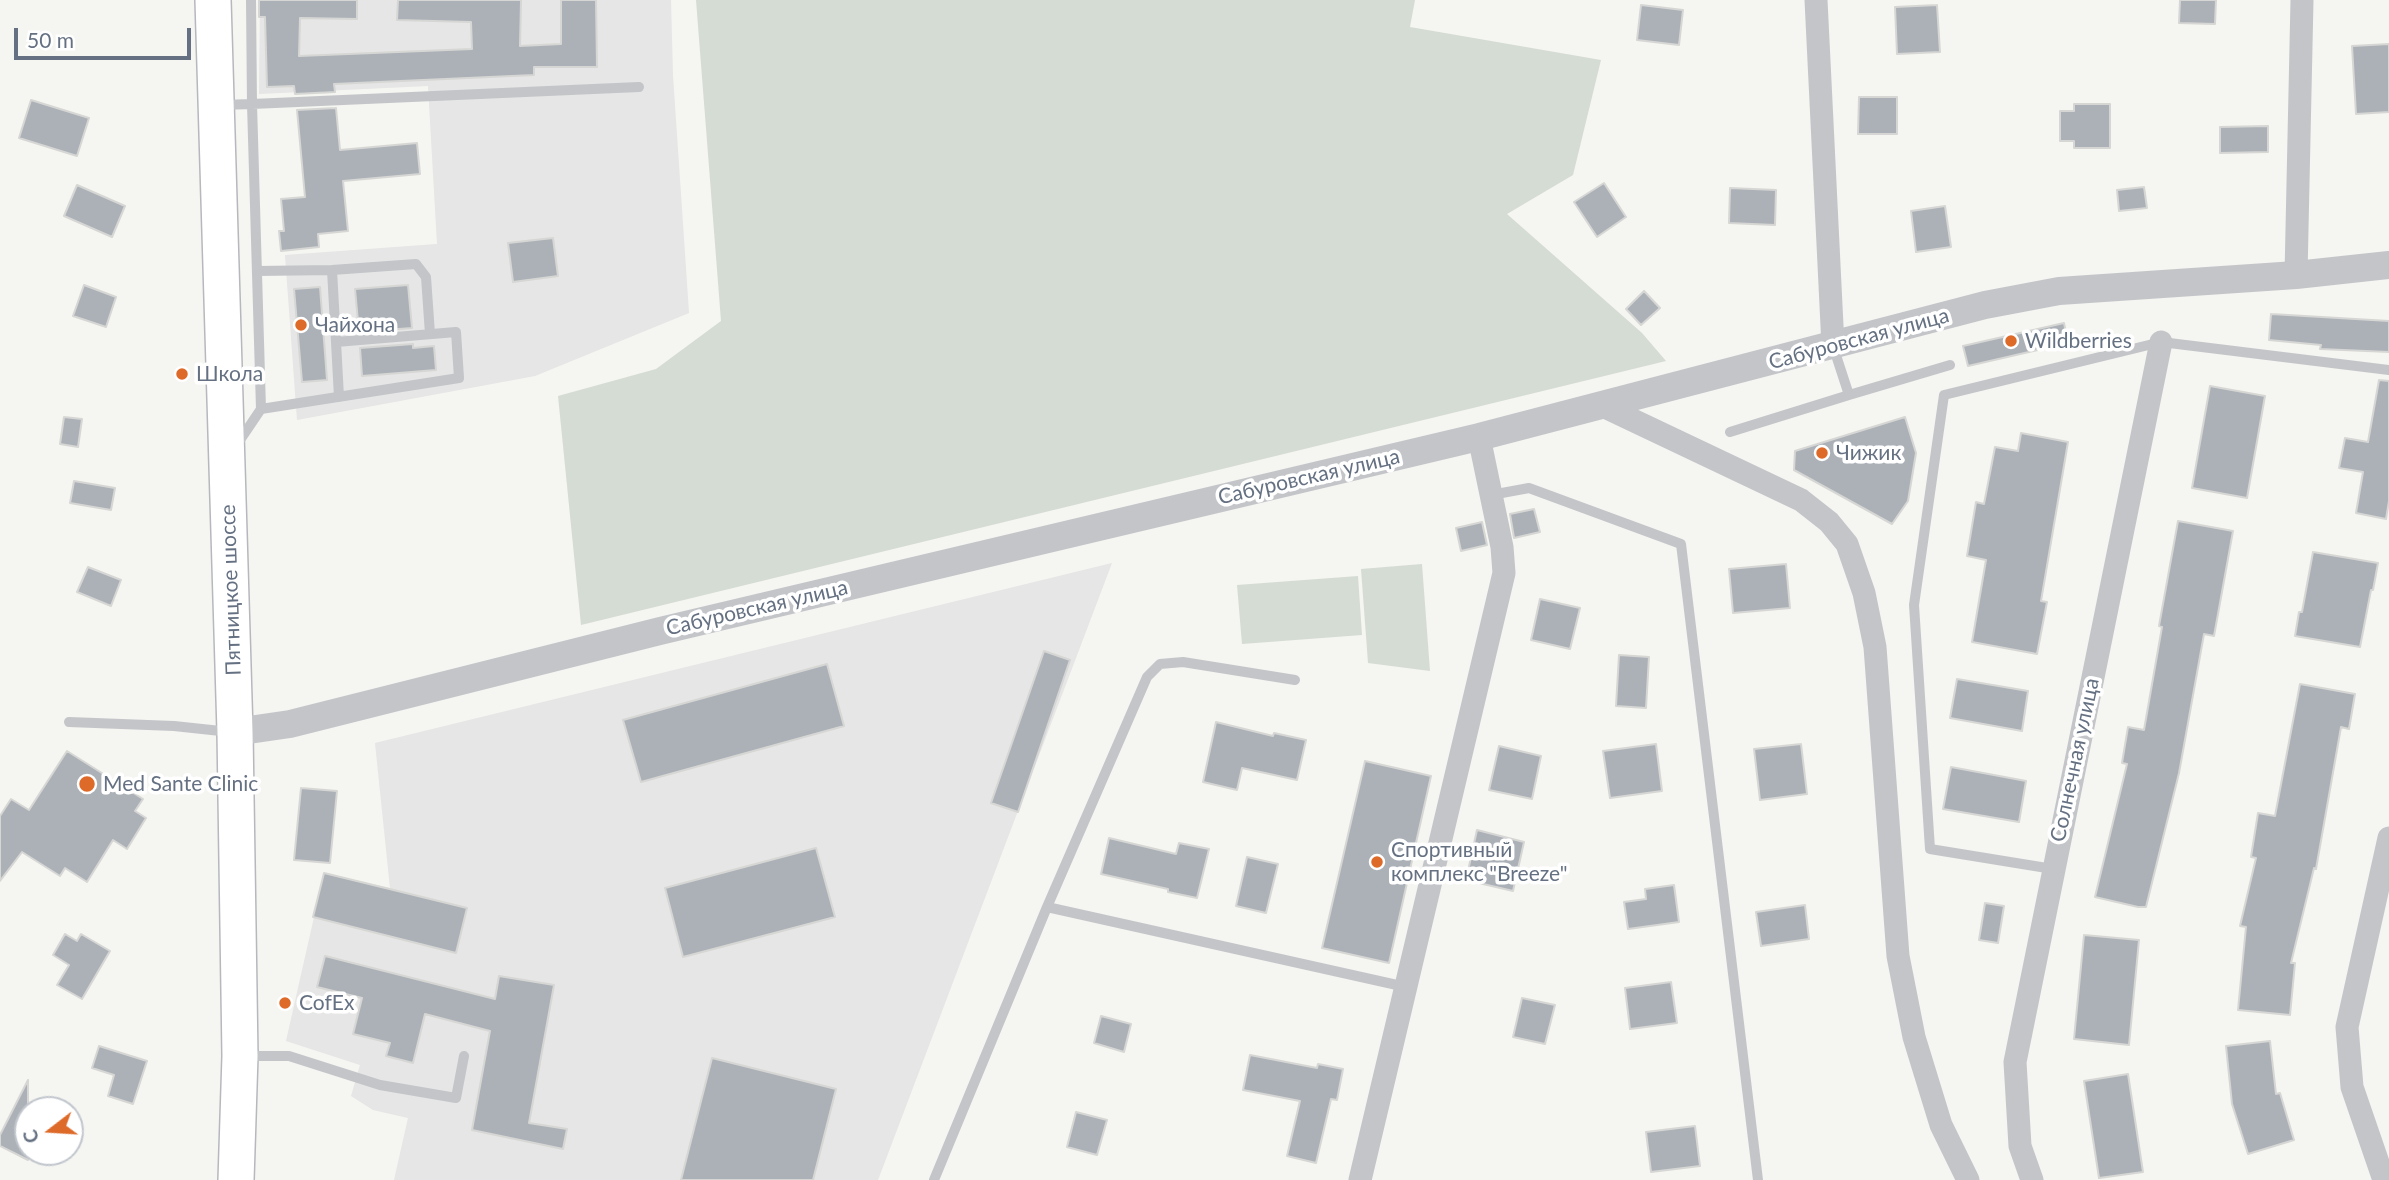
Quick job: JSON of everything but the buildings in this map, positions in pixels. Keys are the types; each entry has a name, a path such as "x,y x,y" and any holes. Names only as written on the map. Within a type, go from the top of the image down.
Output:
{"main road":[{"name":"Пятницкое шоссе","path":"213,0 235,732 240,1056 236,1180"}],"street":[{"path":"1816,0 1833,346"},
{"path":"2297,275 2302,0"},
{"name":"Сабуровская улица","path":"235,732 290,724 660,631 1479,437 1985,305 2059,291 2297,275 2389,265"},
{"name":"Солнечная улица","path":"2032,1180 2020,1146 2015,1062 2161,342"},
{"path":"1603,406 1801,500 1829,522 1847,544 1864,593 1875,647 1898,956 1914,1037 1941,1125 1968,1180"},
{"path":"1360,1180 1504,573 1502,547 1479,437"},
{"path":"2384,1180 2382,1149 2352,1087 2347,1027 2389,838"}],"lane":[{"path":"227,460 261,409 251,0"},
{"path":"216,105 639,87"},
{"path":"257,271 332,270 416,264 426,277 430,334"},
{"path":"332,270 340,397"},
{"path":"261,409 459,378 456,332 336,342"},
{"path":"2053,869 1930,849 1914,605 1944,395 2161,342 2389,370"},
{"path":"1833,346 1849,395"},
{"path":"1730,432 1950,365"},
{"path":"1491,495 1529,488 1681,544 1758,1180"},
{"path":"934,1180 1047,907 1147,677 1160,664 1183,662 1295,680"},
{"path":"69,722 174,726 235,732"},
{"path":"1047,907 1406,987"},
{"path":"240,1056 289,1056 380,1085 456,1098 464,1056"}],"shaded area":[{"path":"260,0 671,0 673,76 689,313 535,376 297,420 285,255 437,244 428,86 259,94"},
{"path":"696,0 1415,0 1410,27 1601,60 1573,175 1507,214 1642,333 1666,361 581,625 558,396 656,369 721,321"},
{"path":"1112,563 878,1180 394,1180 408,1118 373,1110 351,1096 360,1065 286,1041 324,873 390,888 375,743"},
{"path":"1422,564 1430,671 1368,663 1361,569"},
{"path":"1358,576 1362,635 1242,644 1237,585"}],"place":[{"name":"Чайхона","path":"301,325"},
{"name":"Wildberries","path":"2011,341"},
{"name":"Школа","path":"182,374"},
{"name":"Чижик","path":"1822,453"},
{"name":"Med Sante Clinic","path":"87,784"},
{"name":"Спортивный комплекс \"Breeze\"","path":"1377,862"},
{"name":"CofEx","path":"285,1003"}]}
